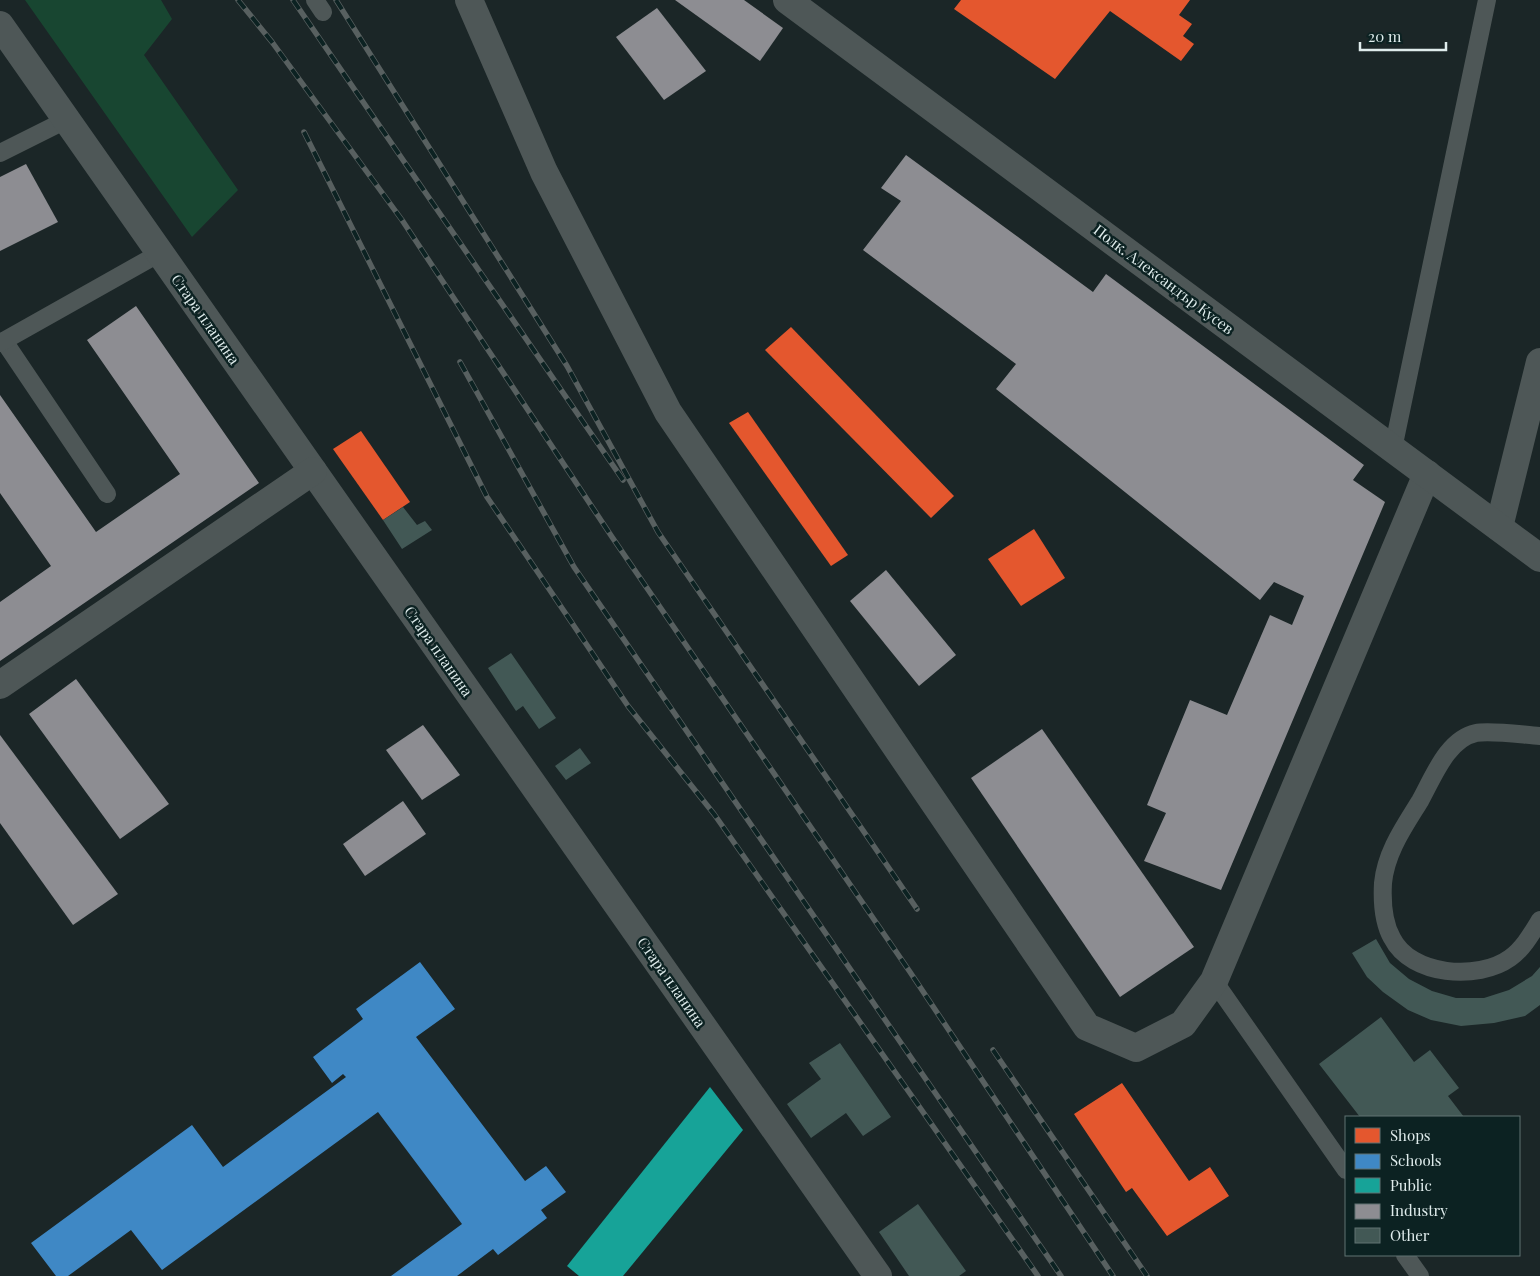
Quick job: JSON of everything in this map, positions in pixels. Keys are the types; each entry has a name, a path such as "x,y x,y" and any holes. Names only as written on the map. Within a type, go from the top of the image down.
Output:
{"street":[{"path":"469,0 544,172 668,412 1087,1027 1136,1048 1183,1024 1214,981 1427,474"},
{"name":"Полк. Александър Кусев","path":"787,0 1540,558"},
{"name":"Стара планина","path":"0,25 878,1276"},
{"path":"1499,527 1540,362"},
{"path":"0,685 313,471"}],"lane":[{"path":"1393,449 1487,0"},
{"path":"0,153 66,120"},
{"path":"107,494 2,342 160,253"},
{"path":"1540,736 1476,733 1454,744 1391,848 1383,881 1383,912 1392,939 1411,959 1437,969 1461,973 1486,970 1510,958 1527,940 1540,920"},
{"path":"1214,981 1345,1169"},
{"path":"1407,1256 1420,1276"}],"green space":[{"path":"25,0 161,0 172,19 144,55 238,190 192,237"}],"building: Shops":[{"path":"961,0 1190,0 1179,15 1192,24 1183,36 1194,44 1181,61 1110,11 1055,79 954,9"},
{"path":"791,327 954,496 931,518 765,350"},
{"path":"748,412 848,555 831,566 729,423"},
{"path":"361,431 410,502 383,520 333,449"},
{"path":"1034,529 1065,578 1021,606 988,559"},
{"path":"1122,1083 1189,1181 1210,1167 1229,1196 1167,1236 1132,1188 1126,1192 1074,1114"}],"building: Schools":[{"path":"420,962 455,1009 416,1037 525,1181 546,1166 566,1192 541,1210 547,1218 498,1255 493,1249 457,1276 391,1276 462,1224 378,1112 162,1270 131,1230 68,1276 56,1276 31,1243 192,1125 223,1167 346,1077 343,1074 332,1083 313,1057 363,1019 356,1009"}],"building: Public":[{"path":"710,1087 743,1130 623,1276 579,1276 567,1266"}],"building: Industry":[{"path":"675,0 744,0 783,28 760,61"},
{"path":"657,8 706,71 664,100 616,37"},
{"path":"906,155 1093,292 1106,274 1364,465 1353,480 1385,502 1221,890 1144,861 1166,813 1147,805 1190,700 1227,715 1270,615 1292,625 1304,596 1274,582 1260,600 996,389 1016,364 863,250 901,201 881,188"},
{"path":"26,164 58,222 0,251 0,177"},
{"path":"136,306 259,483 0,661 0,602 51,566 0,493 0,395 96,532 180,474 87,340"},
{"path":"886,570 956,655 919,686 850,601"},
{"path":"76,679 169,804 120,839 29,714"},
{"path":"423,725 460,775 422,800 386,750"},
{"path":"1042,729 1194,947 1120,997 971,778"},
{"path":"0,735 118,894 73,925 0,823"},
{"path":"403,801 426,834 365,876 343,844"}],"building: Other":[{"path":"403,507 417,525 425,521 432,530 402,549 383,520"},
{"path":"511,653 556,718 539,729 523,706 516,711 488,668"},
{"path":"580,748 591,763 566,780 555,766"},
{"path":"1376,939 1390,963 1409,979 1432,991 1456,998 1484,998 1509,990 1532,976 1540,967 1540,1005 1525,1016 1494,1023 1461,1026 1431,1020 1408,1010 1383,992 1367,977 1352,953"},
{"path":"1381,1017 1414,1062 1430,1050 1459,1088 1448,1096 1463,1116 1359,1116 1319,1064"},
{"path":"840,1043 891,1117 863,1136 846,1113 811,1138 787,1104 821,1079 809,1063"},
{"path":"918,1204 966,1271 959,1276 909,1276 879,1232"}],"railway":[{"path":"238,0 272,42 402,220 612,537 910,972 1113,1276"},
{"path":"293,0 623,480"},
{"path":"336,0 567,366 658,532 917,909"},
{"path":"304,132 487,497 628,706 714,814 1038,1276"},
{"path":"460,362 574,567 1061,1276"},
{"path":"993,1050 1147,1276"}]}
